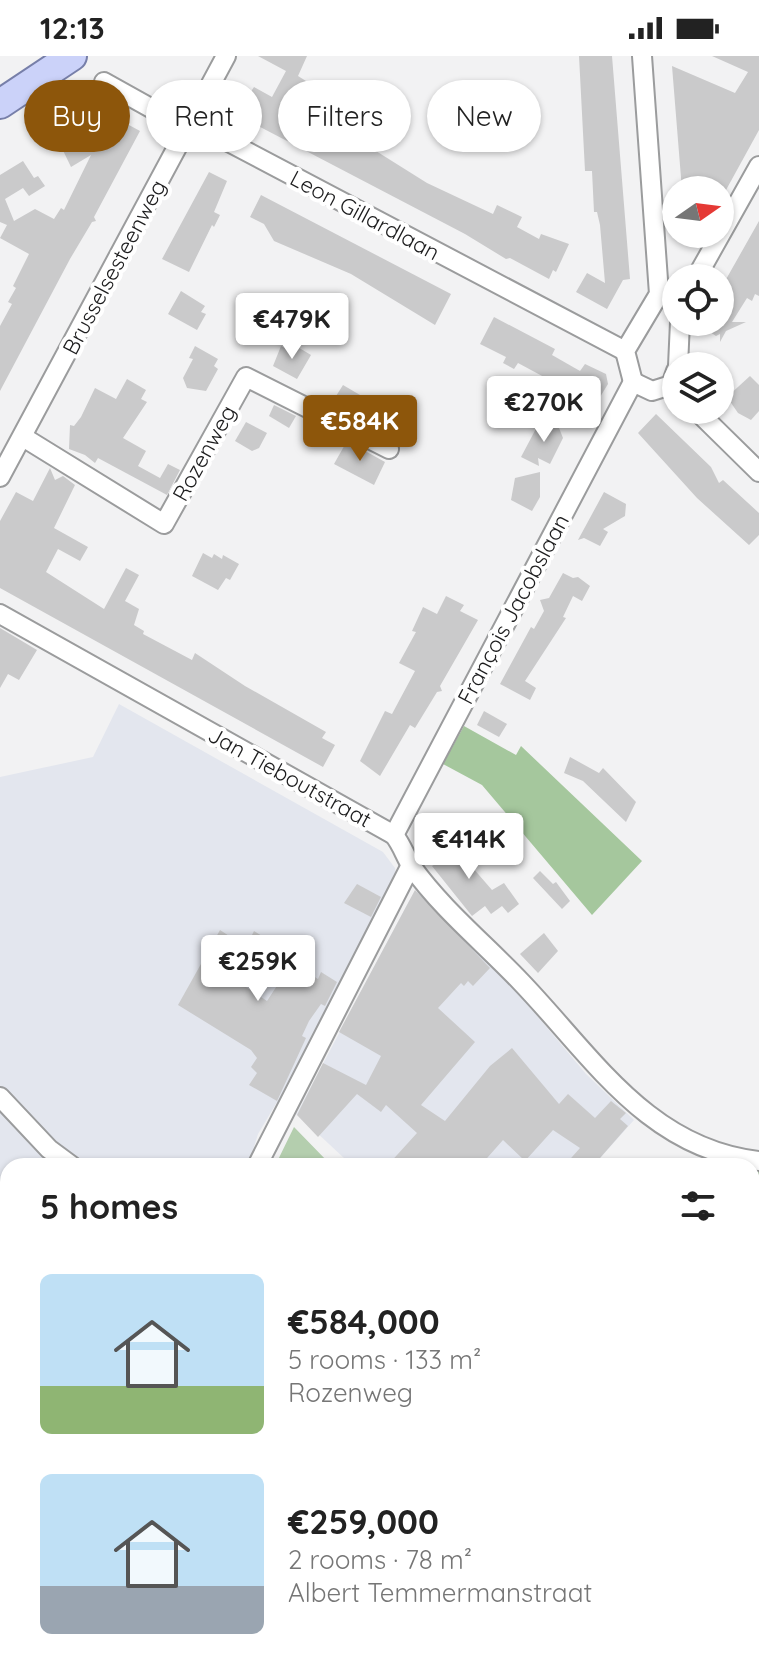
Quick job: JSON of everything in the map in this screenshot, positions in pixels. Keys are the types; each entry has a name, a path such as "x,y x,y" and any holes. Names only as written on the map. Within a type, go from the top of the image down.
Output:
{"main road":[{"path":"0,104 72,56"}],"street":[{"name":"Brusselsesteenweg","path":"213,80 226,56"},
{"path":"642,56 664,264"},
{"name":"Brusselsesteenweg","path":"0,477 175,152"},
{"name":"Leon Gillardlaan","path":"248,152 625,351"},
{"path":"704,264 759,166"},
{"path":"662,303 625,351 633,382 652,391 662,385"},
{"name":"Rozenweg","path":"23,437 164,524 246,377 389,449"},
{"name":"François Jacobslaan","path":"394,835 633,382"},
{"path":"710,424 759,472"},
{"name":"Jan Tieboutstraat","path":"0,614 394,835 411,865 542,1003 615,1088 644,1114 706,1148 747,1158"},
{"path":"261,1158 411,865"},
{"path":"0,1097 61,1158"}],"shaded area":[{"path":"119,704 383,852 395,868 396,875 278,1101 297,1113 409,901 418,891 518,993 586,1074 634,1120 600,1158 344,1158 299,1116 277,1102 258,1134 250,1158 0,1158 0,777 93,757"}],"green space":[{"path":"464,726 516,755 521,746 642,861 592,915 482,785 443,764"},
{"path":"294,1127 324,1158 279,1158"},
{"path":"708,1141 759,1157 759,1158 703,1158"}],"building":[{"path":"258,56 307,56 298,76 304,80 281,80 286,71"},
{"path":"579,56 612,56 630,279 623,280 607,309 576,292 587,273 605,283 600,225 597,212 594,212 592,171 585,171"},
{"path":"712,56 759,56 759,130 734,176 681,176 672,66 735,93 748,72"},
{"path":"278,86 278,136 262,128 262,91 272,97"},
{"path":"130,126 140,131 130,150"},
{"path":"64,152 129,152 94,217 96,221 92,222 70,259 0,391 0,326 12,304 8,302 16,288 13,286 29,254 0,238 7,225 0,222 0,175 23,161 34,178 38,176 45,186 29,196 23,188 5,199 14,221 35,209 54,219 61,208 64,210 91,155 71,167"},
{"path":"308,152 378,152 427,183 493,214 497,205 522,217 517,227 539,239 541,234 569,244 556,272 553,270 549,279 510,258 506,259 465,234"},
{"path":"209,172 227,181 214,212 220,215 189,272 162,259"},
{"path":"261,195 451,294 435,325 351,274 274,241 264,224 250,217"},
{"path":"759,221 759,296 755,294 752,301 747,298 734,319 734,265"},
{"path":"181,291 205,306 201,312 206,314 197,330 168,314"},
{"path":"494,317 555,349 552,355 580,371 585,364 606,374 608,384 586,420 561,407 570,391 518,363 514,369 503,363 506,357 480,344"},
{"path":"195,346 218,359 214,366 218,369 206,391 187,388 183,378 193,359 189,358"},
{"path":"281,346 292,352 296,346 311,355 297,379 273,366"},
{"path":"750,376 759,385 759,411 751,420 734,407 734,391"},
{"path":"127,379 146,390 141,399 147,402 123,438 146,451 138,466 160,478 168,464 180,470 167,495 98,458 95,463 69,449 70,425 74,426 81,417 95,388 116,399"},
{"path":"343,385 360,395 349,413 331,404"},
{"path":"384,401 406,412 395,432 372,423"},
{"path":"274,405 296,416 289,428 269,416"},
{"path":"656,414 662,424 666,424 711,467 719,483 723,480 759,513 759,535 749,545 697,498 638,433"},
{"path":"555,418 563,438 550,464 538,458 539,466 521,457 539,423 548,427"},
{"path":"246,422 267,433 259,448 252,451 235,441"},
{"path":"347,441 385,462 374,485 334,464"},
{"path":"50,468 55,480 63,476 75,485 54,528 88,547 80,561 58,549 46,572 104,609 126,568 139,575 125,601 139,609 134,625 144,631 143,634 192,660 195,653 245,686 326,732 322,738 335,745 323,767 0,588 0,521 16,492 33,501"},
{"path":"540,472 540,497 532,511 511,500 515,478"},
{"path":"604,492 626,504 625,516 603,529 608,532 600,546 584,538 578,540"},
{"path":"203,553 222,559 223,555 239,564 230,580 226,578 218,590 192,576"},
{"path":"563,573 578,577 590,586 582,601 573,596 563,617 566,618 525,681 536,688 530,700 500,684 531,627 534,629 544,611 540,600 549,598"},
{"path":"446,596 464,605 460,611 478,620 440,686 442,691 437,692 415,728 410,725 380,776 360,761 385,711 392,714 415,671 399,663 416,632 412,631 423,607 437,614"},
{"path":"0,628 37,650 19,680 8,674 0,688"},
{"path":"484,711 507,724 499,737 477,725"},
{"path":"570,757 599,773 603,768 636,802 626,822 583,781 564,773"},
{"path":"446,837 492,890 504,883 519,904 508,913 502,906 491,914 485,906 472,916 432,866 437,863 427,851"},
{"path":"540,871 553,884 556,882 570,901 562,909 533,878"},
{"path":"357,884 381,897 371,917 344,903"},
{"path":"415,890 490,968 473,986 468,981 464,986 461,983 438,1008 475,1042 421,1105 445,1121 490,1066 512,1048 559,1104 568,1094 595,1118 611,1101 626,1113 620,1119 628,1126 600,1158 571,1158 580,1148 553,1130 528,1158 522,1158 503,1140 487,1158 394,1158 417,1133 386,1105 381,1112 357,1094 318,1137 297,1115 323,1063 366,1085 381,1056 339,1032"},
{"path":"220,930 246,947 254,931 299,959 295,965 318,979 321,972 337,982 325,1006 321,1004 309,1021 302,1036 306,1038 277,1101 249,1085 257,1073 251,1067 257,1058 251,1050 178,1005","holes":["266,959 286,972 267,1001 246,987"]},
{"path":"544,933 558,951 538,973 520,954"}]}
